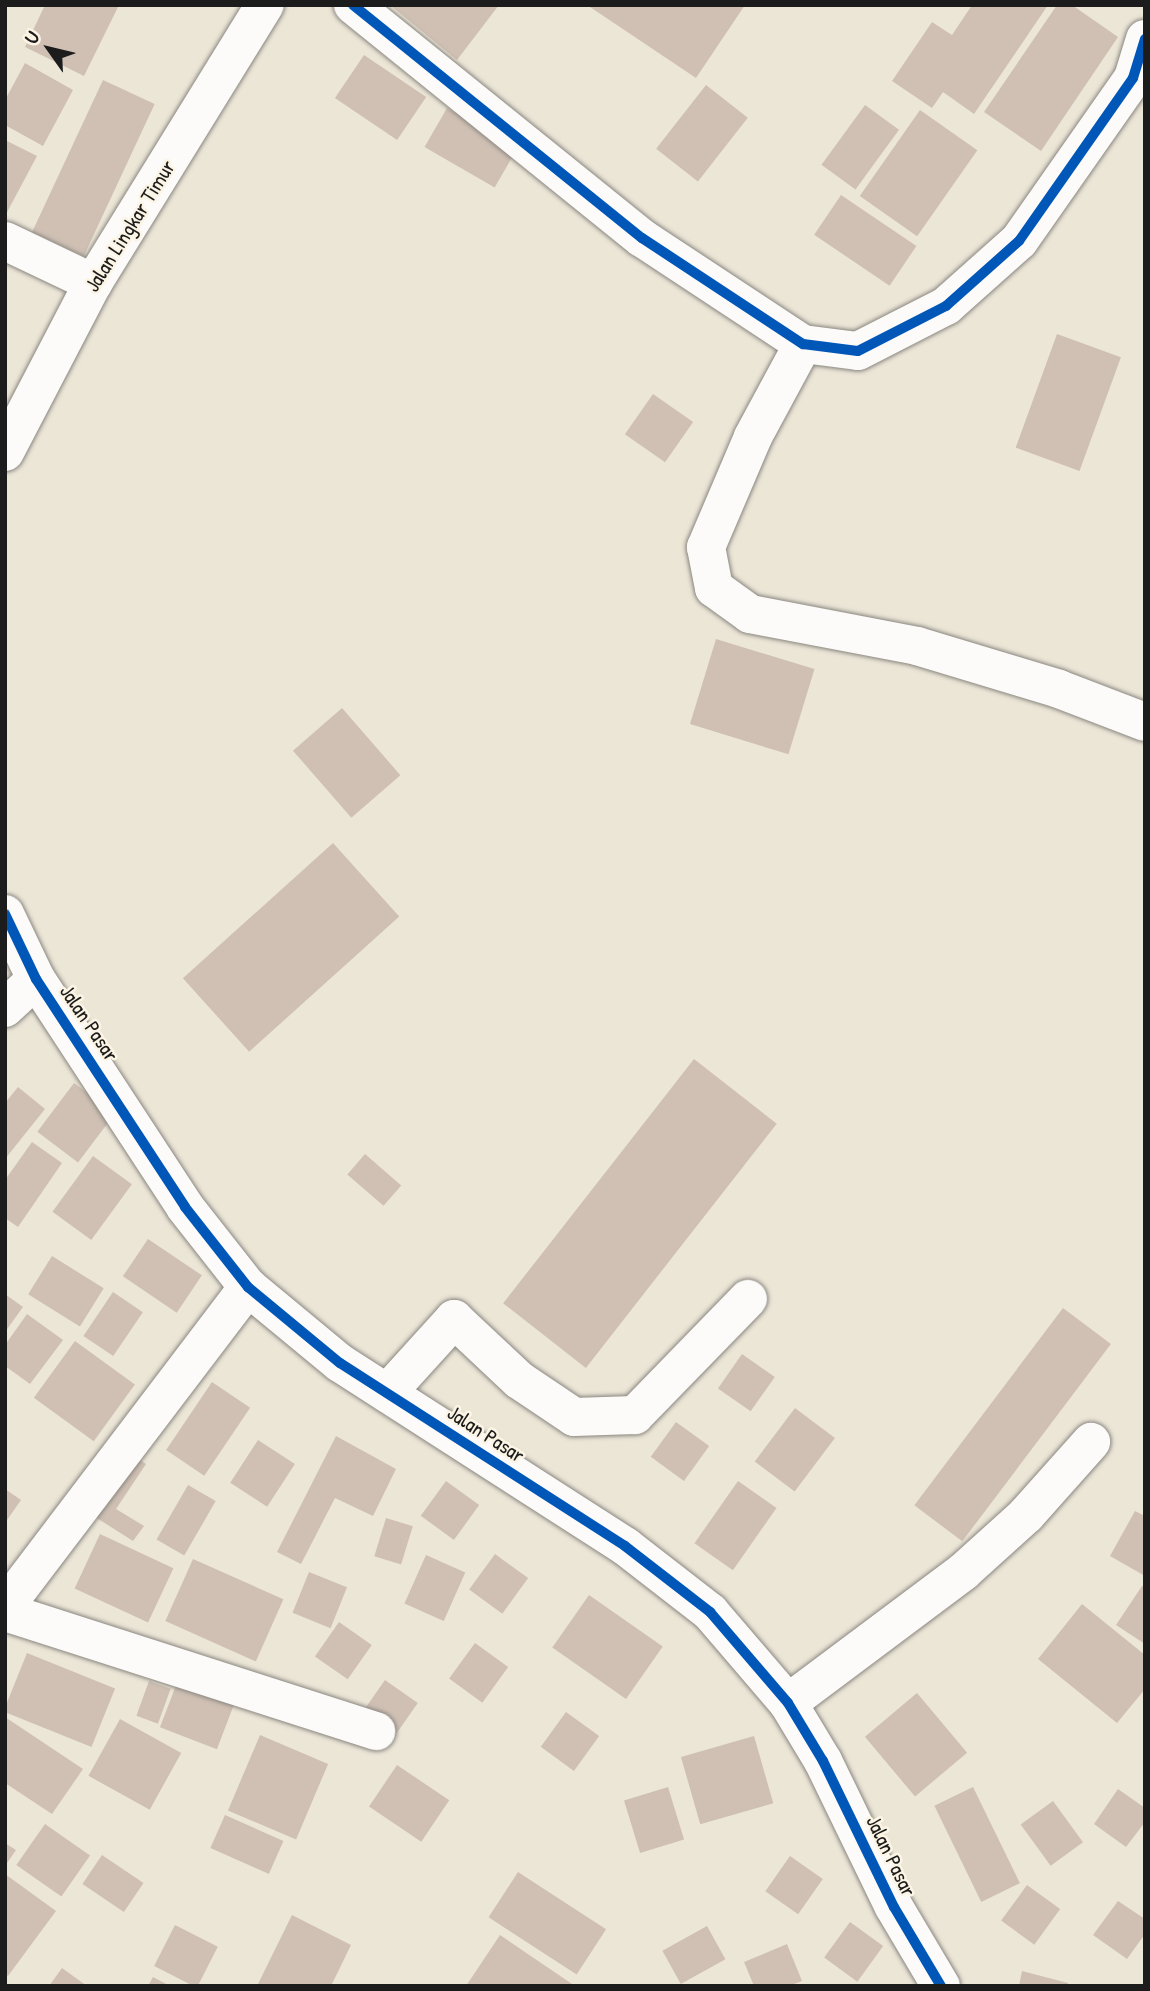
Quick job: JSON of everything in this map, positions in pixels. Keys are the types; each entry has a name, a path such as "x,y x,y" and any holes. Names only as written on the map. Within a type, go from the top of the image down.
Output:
{"street":[{"name":"Jalan Lingkar Timur","path":"5,452 93,283 265,5"},
{"path":"353,5 642,238 803,344 858,351 946,306 1019,242 1133,78 1145,39"},
{"path":"5,241 93,283"},
{"path":"803,344 753,437 706,547 714,588 750,614 917,646 1059,689 1145,722"},
{"name":"Jalan Pasar","path":"5,914 36,979 185,1207 248,1287 340,1363 647,1563 710,1612 788,1703 823,1761 894,1907 941,1986"},
{"path":"5,1008 36,979"},
{"path":"5,1606 248,1287"},
{"path":"387,1393 454,1319 519,1380 574,1417 635,1415 748,1299"},
{"path":"788,1703 963,1572 1026,1515 1091,1442"},
{"path":"5,1612 376,1731"}],"building":[{"path":"45,5 119,5 84,76 25,47"},
{"path":"390,5 499,5 457,60"},
{"path":"587,5 745,5 696,78"},
{"path":"972,5 1048,5 974,114 943,92 932,108 892,81 932,22 952,35"},
{"path":"1057,5 1072,5 1118,37 1041,151 984,112"},
{"path":"364,55 426,97 397,140 335,98"},
{"path":"25,63 73,90 43,146 5,125 5,100"},
{"path":"103,80 155,104 84,256 32,232"},
{"path":"706,85 748,118 698,181 656,149"},
{"path":"865,105 899,130 855,190 822,165"},
{"path":"447,108 517,148 495,187 424,147"},
{"path":"920,110 977,150 917,236 860,196"},
{"path":"5,140 37,156 5,216"},
{"path":"841,195 916,246 890,286 814,235"},
{"path":"1057,334 1121,357 1080,471 1016,448"},
{"path":"653,394 693,422 665,462 625,434"},
{"path":"716,639 814,669 788,754 690,724"},
{"path":"342,708 400,775 351,818 293,751"},
{"path":"333,843 399,917 249,1052 183,978"},
{"path":"694,1059 777,1124 586,1368 503,1303"},
{"path":"74,1083 115,1114 78,1162 37,1132"},
{"path":"18,1087 45,1109 5,1159 5,1103"},
{"path":"32,1142 62,1163 18,1227 5,1218 5,1180"},
{"path":"365,1154 401,1185 384,1206 347,1174"},
{"path":"93,1156 132,1184 91,1240 52,1212"},
{"path":"148,1239 202,1275 177,1313 123,1276"},
{"path":"52,1256 104,1288 80,1326 28,1294"},
{"path":"113,1292 143,1312 113,1356 83,1336"},
{"path":"5,1294 23,1307 5,1332"},
{"path":"1063,1308 1111,1344 962,1541 914,1505"},
{"path":"27,1314 63,1340 30,1384 5,1366 5,1345"},
{"path":"75,1341 135,1384 94,1441 34,1398"},
{"path":"742,1354 775,1377 751,1411 718,1388"},
{"path":"212,1382 250,1408 204,1476 166,1450"},
{"path":"795,1408 835,1438 795,1492 755,1462"},
{"path":"676,1422 709,1446 684,1481 651,1457"},
{"path":"336,1436 396,1469 373,1516 335,1498 301,1564 277,1552"},
{"path":"258,1440 295,1464 267,1507 230,1483"},
{"path":"132,1455 146,1464 116,1509 144,1526 133,1541 92,1515"},
{"path":"446,1481 479,1505 454,1540 421,1516"},
{"path":"738,1481 777,1508 733,1570 694,1543"},
{"path":"188,1485 216,1501 184,1556 156,1540"},
{"path":"5,1489 21,1500 5,1523"},
{"path":"1135,1511 1145,1516 1145,1576 1110,1556"},
{"path":"386,1518 413,1526 401,1564 374,1556"},
{"path":"100,1534 173,1568 148,1623 75,1588"},
{"path":"495,1554 528,1578 502,1614 469,1590"},
{"path":"426,1555 465,1572 444,1621 404,1603"},
{"path":"193,1559 283,1599 256,1661 165,1621"},
{"path":"309,1572 347,1587 331,1628 293,1613"},
{"path":"1142,1586 1145,1587 1145,1644 1116,1625"},
{"path":"589,1595 663,1647 626,1699 552,1647"},
{"path":"1082,1604 1145,1655 1145,1689 1117,1723 1038,1659"},
{"path":"339,1622 372,1645 348,1679 315,1656"},
{"path":"475,1643 508,1667 482,1703 449,1679"},
{"path":"27,1653 115,1689 91,1747 5,1712"},
{"path":"180,1675 237,1697 217,1749 160,1727"},
{"path":"385,1680 418,1703 393,1738 360,1715"},
{"path":"149,1681 171,1689 158,1724 136,1716"},
{"path":"917,1693 967,1753 915,1796 865,1737"},
{"path":"566,1712 599,1736 574,1771 541,1747"},
{"path":"5,1717 83,1769 52,1814 5,1783"},
{"path":"120,1719 181,1753 150,1810 88,1776"},
{"path":"260,1735 328,1764 296,1839 228,1810"},
{"path":"754,1736 773,1803 700,1824 681,1757"},
{"path":"397,1765 449,1800 421,1842 369,1806"},
{"path":"668,1787 684,1840 640,1853 624,1800"},
{"path":"973,1787 1020,1883 981,1902 934,1806"},
{"path":"1118,1789 1145,1808 1145,1822 1126,1847 1094,1824"},
{"path":"1053,1801 1083,1842 1051,1866 1021,1825"},
{"path":"225,1815 283,1841 269,1874 210,1848"},
{"path":"45,1824 90,1856 61,1897 16,1865"},
{"path":"5,1843 16,1850 5,1866"},
{"path":"102,1855 143,1883 124,1912 82,1884"},
{"path":"790,1856 823,1879 798,1914 765,1891"},
{"path":"518,1872 606,1929 577,1974 489,1917"},
{"path":"5,1874 56,1911 8,1976 5,1974"},
{"path":"1027,1885 1060,1909 1034,1945 1001,1921"},
{"path":"1118,1901 1145,1919 1145,1934 1127,1959 1093,1935"},
{"path":"292,1915 351,1945 331,1986 257,1986"},
{"path":"850,1922 883,1946 857,1982 824,1958"},
{"path":"175,1925 218,1947 198,1986 154,1966"},
{"path":"707,1926 725,1959 681,1984 662,1951"},
{"path":"500,1935 575,1986 466,1986"},
{"path":"787,1944 802,1981 789,1986 754,1986 744,1962"},
{"path":"62,1968 87,1986 49,1986"},
{"path":"1022,1971 1068,1983 1068,1986 1019,1986"},
{"path":"153,1977 170,1986 148,1986"}],"cycle path":[{"path":"353,5 642,238 803,344 858,351 946,306 1019,241 1133,78 1145,39"},
{"path":"5,914 36,979 185,1207 248,1287 340,1363 625,1546 710,1612 788,1703 823,1761 894,1907 941,1986"}]}
